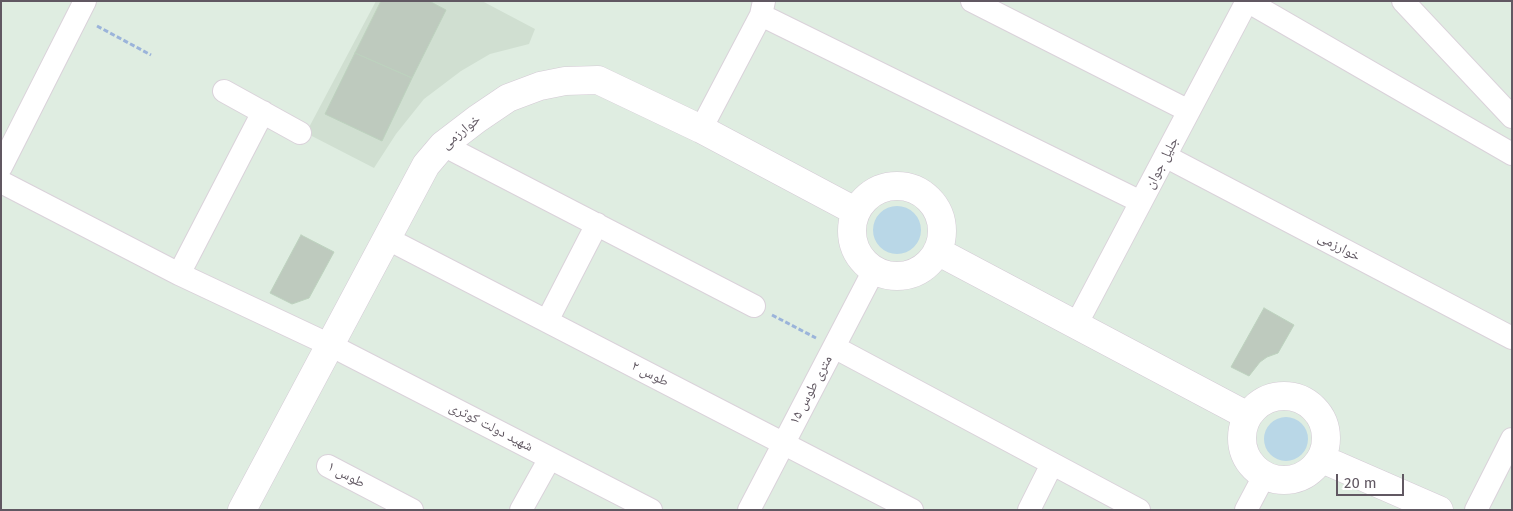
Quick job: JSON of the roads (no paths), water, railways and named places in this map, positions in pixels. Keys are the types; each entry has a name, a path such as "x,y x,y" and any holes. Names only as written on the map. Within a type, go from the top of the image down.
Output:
{"street":[{"path":"972,1 1189,112"},
{"path":"1247,1 1512,154"},
{"name":"جلیل جوان","path":"1076,324 1247,1"},
{"path":"1403,1 1512,117"},
{"path":"701,129 763,8 1141,202"},
{"path":"1,167 82,9"},
{"name":"خوارزمی","path":"242,510 426,165 444,144 508,98 540,86 565,81 598,80 701,129 855,211"},
{"path":"224,91 300,133"},
{"path":"179,274 263,112"},
{"path":"444,144 754,306"},
{"name":"خوارزمی","path":"1165,156 1512,338"},
{"name":"شهید دولت کوثری","path":"1,182 179,274 330,345 651,510"},
{"path":"891,186 906,186 920,192 932,202 940,215 942,230 937,251 934,258 923,268 910,275 895,277 880,274 868,266 858,255 852,241 851,226 855,211 864,199 876,190 891,186"},
{"path":"547,321 597,224"},
{"name":"طوس ۲","path":"388,238 912,510"},
{"path":"937,251 1248,416"},
{"name":"۱۵ متری طوس","path":"748,510 874,270"},
{"path":"834,347 1138,510"},
{"path":"1284,395 1299,398 1312,406 1321,416 1326,429 1327,443 1322,459 1315,468 1304,476 1291,480 1277,481 1264,476 1253,468 1245,456 1242,443 1242,429 1248,416 1258,405 1270,398 1284,395"},
{"path":"1476,510 1512,439"},
{"path":"521,510 550,458"},
{"path":"1322,459 1439,510"},
{"path":"1029,510 1052,464"},
{"name":"طوس ۱","path":"328,466 412,510"},
{"path":"1246,510 1264,476"}]}
